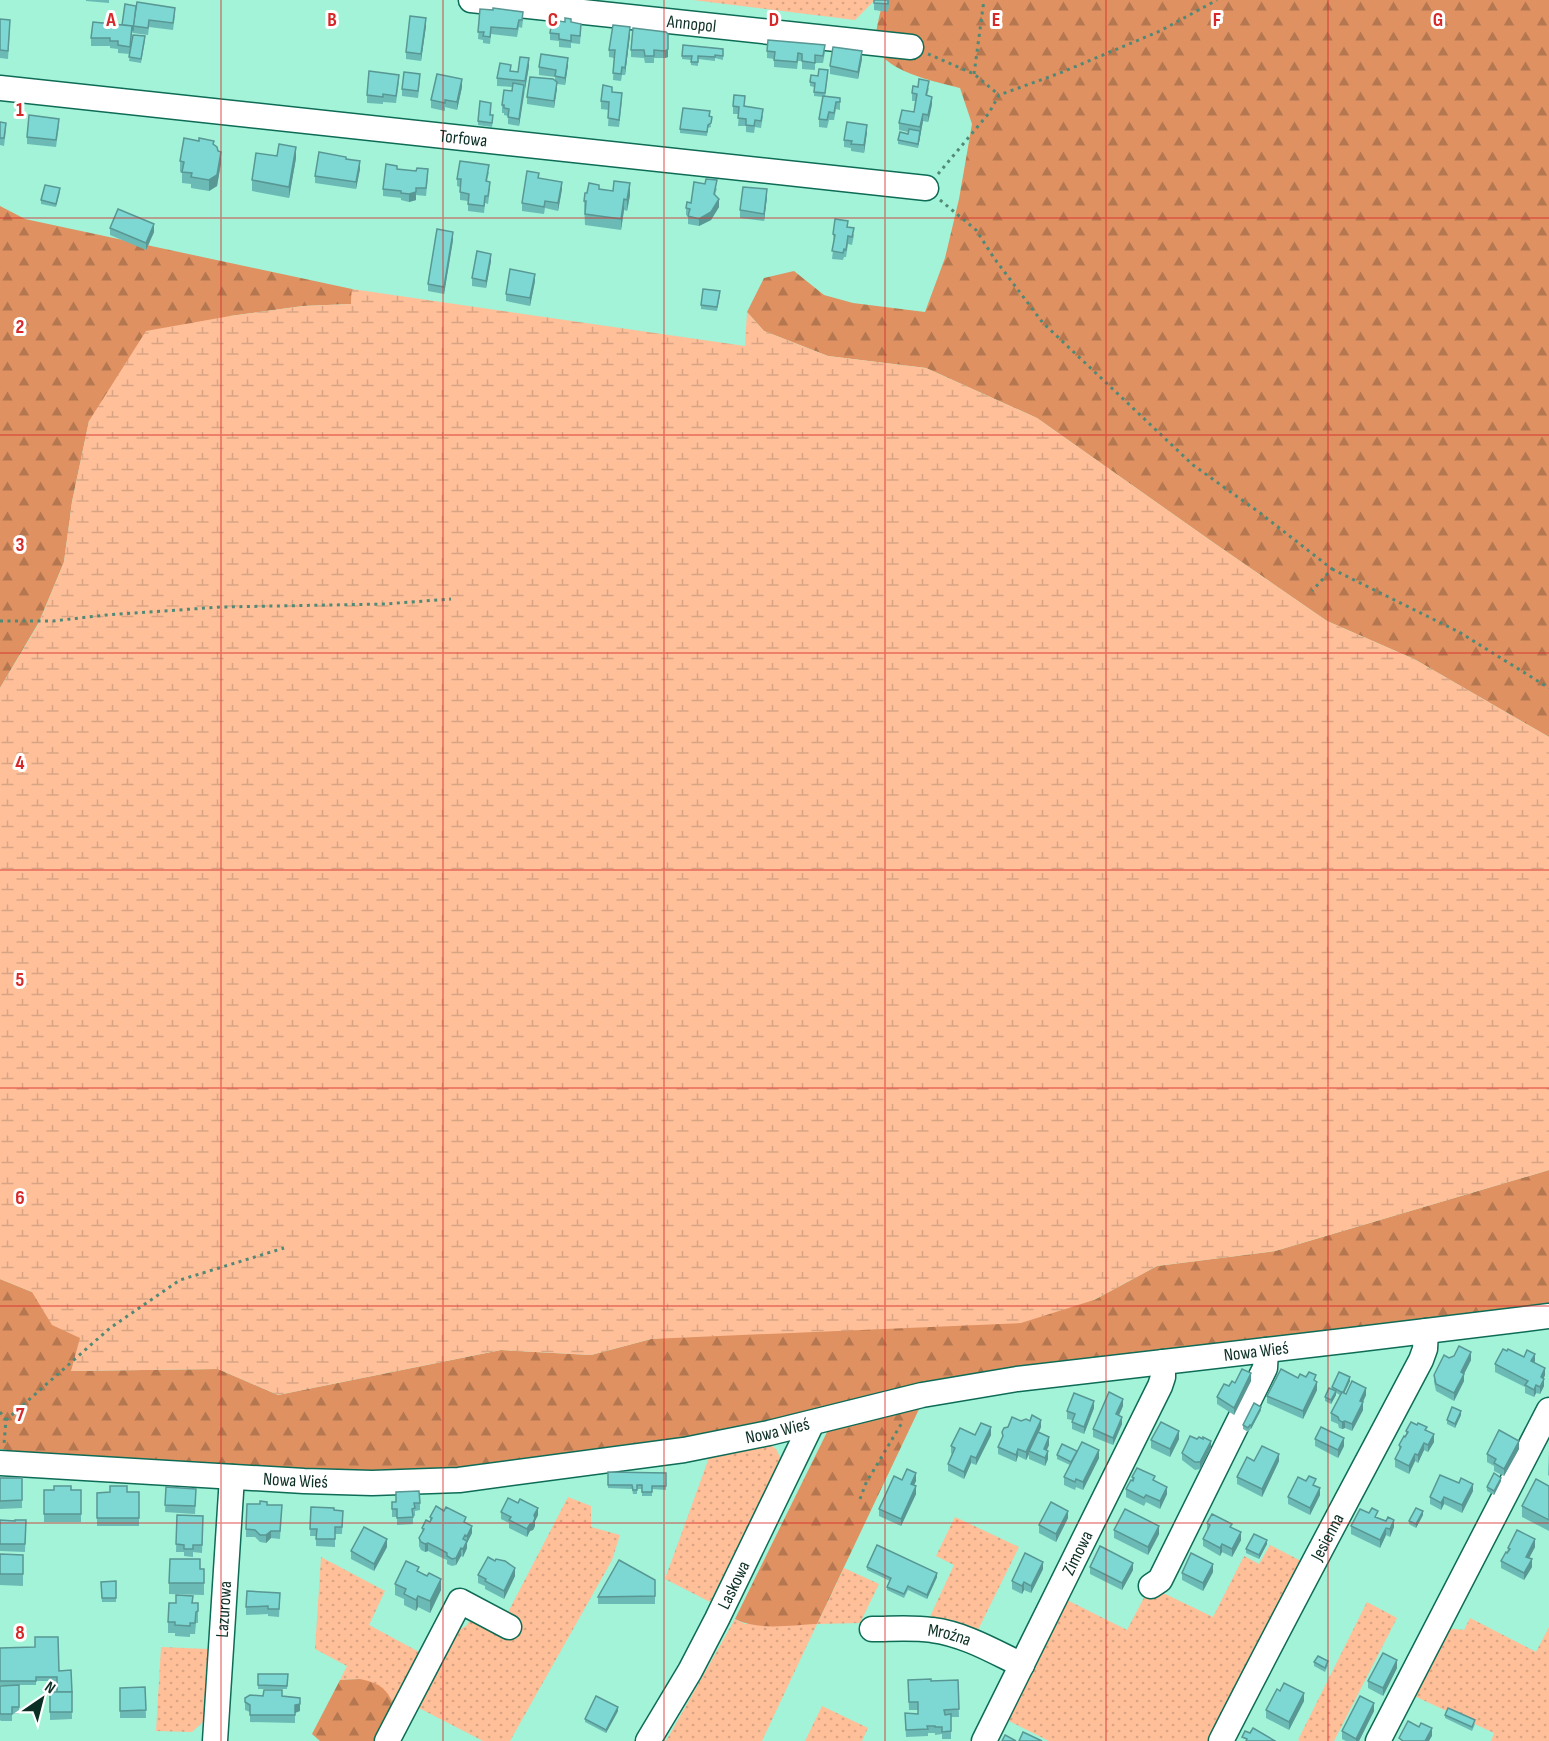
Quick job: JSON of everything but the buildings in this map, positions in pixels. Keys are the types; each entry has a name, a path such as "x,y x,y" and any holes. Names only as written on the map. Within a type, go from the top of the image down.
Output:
{"street":[{"name":"Annopol","path":"471,0 911,47"},
{"name":"Torfowa","path":"0,88 926,188"},
{"name":"Nowa Wieś","path":"1,1463 372,1483 459,1480 684,1450 812,1423 922,1395 1017,1379 1549,1316"},
{"name":"Jesienna","path":"1221,1741 1421,1360 1425,1349 1426,1331"},
{"path":"1151,1586 1160,1580 1265,1368 1266,1350"},
{"name":"Zimowa","path":"984,1741 1160,1386 1163,1377 1163,1362"},
{"path":"1378,1741 1549,1410"},
{"name":"Laskowa","path":"648,1741 690,1671 717,1619 812,1423"},
{"name":"Lazurowa","path":"215,1741 231,1477"},
{"path":"387,1741 460,1601 509,1627"},
{"name":"Mroźna","path":"872,1629 923,1629 948,1633 979,1644 1022,1665"}],"path":[{"path":"974,74 984,0"},
{"path":"1217,0 1160,31 1060,73 999,95 988,113 926,188 976,230 1043,323 1194,465 1332,569 1459,633 1549,688"},
{"path":"911,47 974,74 999,95"},
{"path":"1312,591 1332,569"},
{"path":"0,621 53,621 221,607 384,604 451,599"},
{"path":"1,1463 6,1420 110,1328 180,1280 284,1248"},
{"path":"860,1500 866,1483 900,1425 922,1395"},
{"path":"0,1412 6,1420"}],"green space":[{"path":"693,0 875,0 855,20"},
{"path":"883,0 1549,0 1549,737 1414,659 1327,621 1037,418 926,368 828,356 764,331 747,312 764,278 794,271 824,295 853,303 925,312 945,258 959,199 972,124 960,88 910,73 886,60 879,51 876,36"},
{"path":"0,206 25,219 352,289 351,304 303,306 230,316 89,421 72,502 64,562 39,622 0,688"},
{"path":"352,289 745,346 747,312 764,331 828,356 926,368 1037,418 1327,621 1414,659 1549,737 1549,1170 1275,1251 1157,1266 1094,1300 1021,1323 651,1339 591,1355 501,1350 278,1395 218,1369 71,1371 80,1338 52,1325 32,1292 0,1279 0,688 39,623 64,562 72,502 89,421 146,331 303,306 351,304"},
{"path":"1549,1170 1549,1308 749,1430 437,1475 111,1465 0,1449 0,1279 32,1292 145,1270 71,1371 218,1369 278,1395 501,1350 591,1355 651,1339 1094,1300 1157,1266 1275,1251"},
{"path":"921,1405 817,1624 764,1626 735,1619 829,1428"},
{"path":"767,1442 776,1449 781,1459 710,1602 665,1579 710,1455"},
{"path":"568,1497 591,1506 591,1527 620,1535 612,1560 510,1741 483,1741 419,1708 459,1630 466,1626 472,1618 506,1616"},
{"path":"955,1517 1019,1547 977,1632 953,1620 928,1621 954,1565 936,1556"},
{"path":"1270,1545 1303,1562 1260,1638 1207,1741 1049,1741 1003,1718 1063,1598 1127,1630 1147,1592 1161,1592 1213,1617 1244,1556 1259,1564"},
{"path":"321,1557 385,1591 369,1625 421,1653 393,1704 360,1679 340,1680 347,1666 315,1649"},
{"path":"844,1568 879,1584 860,1623 817,1624"},
{"path":"1367,1602 1397,1618 1334,1741 1300,1741 1298,1740"},
{"path":"1470,1618 1536,1652 1549,1627 1549,1741 1491,1741 1494,1733 1410,1694 1445,1628 1464,1630"},
{"path":"735,1619 745,1624 817,1624 762,1741 666,1741"},
{"path":"161,1647 208,1649 203,1722 192,1732 156,1731"},
{"path":"360,1679 381,1687 393,1704 376,1741 320,1741 312,1734 340,1680"},
{"path":"822,1706 868,1728 862,1741 805,1741"}]}
